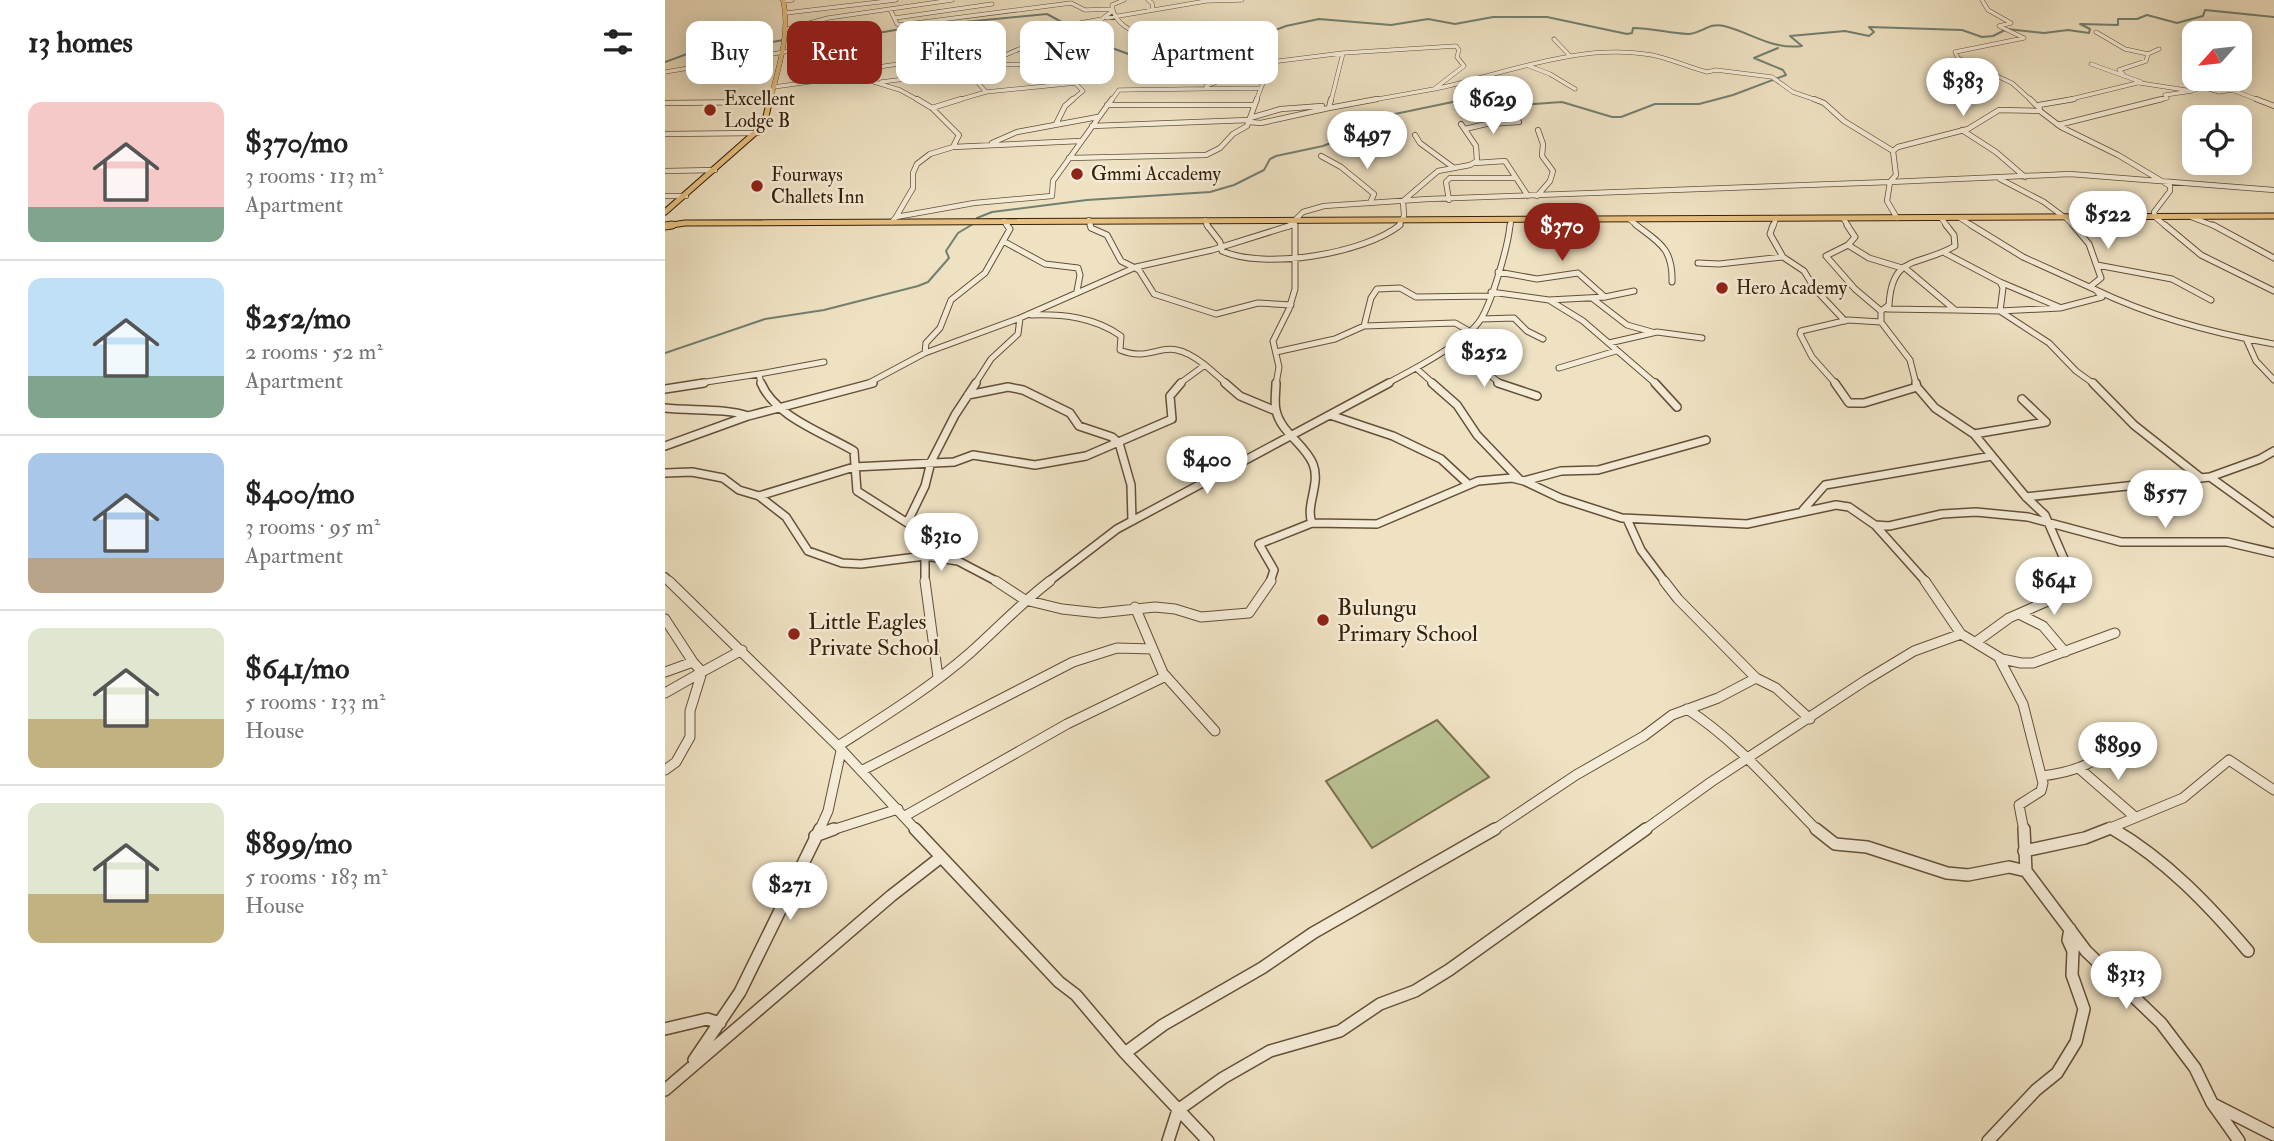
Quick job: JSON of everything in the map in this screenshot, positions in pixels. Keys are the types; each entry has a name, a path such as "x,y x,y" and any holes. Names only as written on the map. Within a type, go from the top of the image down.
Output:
{"main road":[{"path":"665,226 672,207 758,133 767,118 782,52 786,13 783,1"},
{"path":"669,216 685,223"},
{"path":"665,226 685,223 894,219 1296,222 1403,219 2274,216"}],"street":[{"path":"783,1 792,0"},
{"path":"786,13 896,0"},
{"path":"784,30 823,19 915,3 952,0"},
{"path":"1123,0 1113,4 1112,13 1128,29"},
{"path":"1148,0 1152,3 1153,10"},
{"path":"1982,0 1988,10 2011,23 1999,26 2024,38 1955,52 1958,58 2012,83 2058,125 2162,180 2172,188 2154,212 2155,217 2201,255 2274,291"},
{"path":"890,9 897,24 904,24 1071,3 1084,10 1112,13 1153,10 1206,1 1244,1"},
{"path":"895,18 992,4"},
{"path":"1006,55 1078,24 1102,19 1112,13"},
{"path":"2096,32 2125,48 2148,54 2159,49"},
{"path":"1554,39 1570,56"},
{"path":"1278,61 1343,53 1458,47 1457,57 1464,68 1434,89"},
{"path":"665,72 787,51"},
{"path":"989,144 1013,133 1086,120 1103,124 1261,123 1329,107 1434,89 1570,56 1610,52 1644,53 1707,72 1716,70 1772,77 1793,92 1824,103 1844,121 1893,151"},
{"path":"1329,107 1343,53"},
{"path":"2125,75 2119,70 2146,61 2148,54"},
{"path":"2091,64 2140,83 2182,89"},
{"path":"1529,66 1575,89"},
{"path":"1893,151 1898,147 1972,128 1999,110 2038,108 2140,83"},
{"path":"774,87 795,84"},
{"path":"881,84 900,90 932,108 957,132 958,140 953,147"},
{"path":"979,84 986,92"},
{"path":"932,108 986,92 1066,84"},
{"path":"1056,124 1065,106 1083,91 1077,84"},
{"path":"1199,89 1214,84"},
{"path":"1249,122 1253,103 1263,84"},
{"path":"894,219 1010,198 1046,198 1053,194 1053,181 1119,90 1261,88"},
{"path":"2058,125 2187,91"},
{"path":"2235,91 2274,106"},
{"path":"665,103 771,102"},
{"path":"1107,105 1253,103"},
{"path":"1069,158 1207,156 1220,151 1234,133 1249,122 1287,108 1329,107"},
{"path":"1475,163 1478,157 1476,146 1463,126 1519,122"},
{"path":"1537,196 1551,181 1553,171 1542,156 1543,144 1538,130"},
{"path":"1962,130 1996,152 2025,177"},
{"path":"665,134 758,133"},
{"path":"1415,135 1420,143 1454,167"},
{"path":"894,219 913,188 913,173 917,164 930,154 953,147 989,144 1078,143"},
{"path":"1893,151 1896,175 1890,182 1886,195 1897,218"},
{"path":"1321,156 1341,167 1374,194 1370,202"},
{"path":"1403,201 1435,173 1475,163 1504,160 1528,196"},
{"path":"665,171 715,170"},
{"path":"1312,523 1309,515 1316,489 1314,466 1292,434 1282,425 1276,411 1276,377 1279,367 1273,338 1291,305 1295,289 1296,222 1303,212 1315,208 1370,202 2070,174 2274,190"},
{"path":"1996,177 2044,202 2064,217 2091,244 2101,280 2093,288"},
{"path":"1449,200 1446,182 1450,178 1515,178"},
{"path":"665,196 686,196"},
{"path":"1205,220 1225,254 1235,259 1295,258 1325,254 1375,241 1395,230 1403,219 1406,210 1403,201"},
{"path":"2191,216 2218,227 2274,258"},
{"path":"1776,218 1770,234 1783,257 1804,271 1821,297 1845,321"},
{"path":"1843,218 1854,237 1848,245 1826,256 1855,289 1884,310 2000,312 2060,308 2102,298 2093,288"},
{"path":"1881,322 1890,297 1890,284 1903,268 1945,253 1955,246 1956,240 1941,218"},
{"path":"1960,218 2023,257 2129,306 2247,341 2274,344"},
{"path":"1629,219 1668,250 1674,262 1672,282"},
{"path":"1089,220 1090,228 1109,237 1121,261 1136,267 1152,292 1213,313 1258,303 1291,305"},
{"path":"686,1071 740,992 828,810 839,748 979,645 1025,600 1082,553 1132,521 1416,368 1467,334 1482,319 1508,246 1511,220"},
{"path":"1004,221 1010,229"},
{"path":"925,353 926,343 940,328 953,298 985,272 1010,229 1030,221"},
{"path":"665,446 748,415 873,383 925,353 1023,317 1077,291 1124,275 1136,267 1222,246 1296,222"},
{"path":"1003,241 1045,264 1081,270 1077,291"},
{"path":"1848,245 1869,258 1903,268 1955,310"},
{"path":"1945,253 2000,282 2060,308"},
{"path":"1698,263 1723,264 1783,257"},
{"path":"2097,265 2165,277 2211,300"},
{"path":"1498,272 1537,279 1578,273 1605,297"},
{"path":"2000,282 2003,288 2000,312"},
{"path":"1364,326 1371,298 1377,289 1400,288 1416,298 1490,294 1549,300 1605,297 1634,291"},
{"path":"1592,298 1627,326 1653,333 1702,338"},
{"path":"1549,300 1583,321 1616,351 1646,373 1677,407"},
{"path":"2000,312 2049,343 2134,425 2201,478"},
{"path":"1023,317 1077,317 1115,331 1122,338 1120,350 1125,352 1153,354 1173,348 1188,352 1210,366 1240,396 1276,411"},
{"path":"938,677 938,659 931,635 924,583 925,556 919,549 909,524 911,510 925,486 931,462 968,395 991,359 1018,334 1023,317"},
{"path":"1482,319 1514,318 1527,331 1543,339"},
{"path":"1881,322 1845,321 1810,327 1800,334 1812,357 1829,375 1844,400 1854,404 1864,403 1917,387"},
{"path":"1881,322 1910,360 1917,387 1935,408 1974,434 2049,522 2054,541 2076,586 2073,590 2019,614 1976,642"},
{"path":"1276,352 1335,339 1364,326 1455,323 1467,334 1481,366 1500,385 1537,396"},
{"path":"1609,343 1653,333"},
{"path":"2247,341 2256,361 2274,380"},
{"path":"1559,368 1616,351"},
{"path":"665,389 824,362"},
{"path":"759,496 854,467 954,462 973,455 1035,465 1086,456 1172,419 1170,395 1177,386 1205,365"},
{"path":"1416,368 1457,405 1477,435 1522,480 1571,503 1605,515 1627,519 1747,524 1803,510 1845,505 1875,525 1925,581 1961,634 2000,660 2023,704 2042,775 2041,791 2019,805 2024,823 2026,872"},
{"path":"759,373 760,386 778,409 798,417 854,452 857,491 909,524"},
{"path":"968,395 1008,387 1023,390 1070,413 1079,426 1107,433 1119,443 1131,485 1132,521"},
{"path":"1974,434 2046,422 2022,399"},
{"path":"665,408 748,415"},
{"path":"1330,415 1393,436 1441,459 1468,484"},
{"path":"665,473 692,472 723,478 739,490 759,496 786,517 806,549 842,563 861,564 925,556 969,565 1025,600 1084,612 1112,612 1135,607 1175,609 1201,617 1246,614 1271,584 1274,570 1259,544 1312,523 1377,524 1468,484 1500,478 1522,480 1561,471 1603,469 1706,440"},
{"path":"2026,497 2210,477 2240,464 2265,458 2274,452"},
{"path":"1803,510 1825,485 1992,456"},
{"path":"1455,490 1457,475"},
{"path":"2210,477 2274,523"},
{"path":"1875,525 1894,526 1941,514 1976,512 2022,516 2121,542 2227,542 2274,553"},
{"path":"1627,519 1641,550 1678,599 1756,678 1776,688 1810,719"},
{"path":"666,580 742,650 902,812 1059,982 1076,995 1125,1053 1207,1141"},
{"path":"1135,607 1166,676 1215,731"},
{"path":"2019,614 2043,626 2066,652"},
{"path":"665,619 702,672"},
{"path":"2000,660 2020,664 2033,663 2115,632"},
{"path":"1168,1141 1178,1110 1258,1057 1340,1031 1380,1004 1415,991 1449,970 1749,758 1866,680 1914,651 1961,634"},
{"path":"861,771 1091,654 1124,646 1153,649"},
{"path":"665,693 742,650"},
{"path":"665,671 693,662"},
{"path":"665,770 676,762 690,737 690,711 702,672"},
{"path":"815,836 851,821 902,812 1057,729 1166,676"},
{"path":"1125,1053 1163,1025 1262,968 1313,933 1420,870 1469,846 1576,775 1644,736 1672,715 1718,698 1756,678"},
{"path":"1687,709 1704,719 1749,758 1752,765 1785,793 1824,836 1836,844 1864,847 1907,862 1962,875 2000,867 2016,867 2026,872 2104,970 2161,1023 2195,1068 2212,1103 2239,1141"},
{"path":"2042,775 2081,769 2110,752 2121,737"},
{"path":"2024,852 2068,843 2183,798 2229,760 2274,790"},
{"path":"2081,769 2135,817"},
{"path":"2110,827 2139,843 2214,911 2248,951"},
{"path":"665,1090 941,857"},
{"path":"1988,1141 2062,1067 2076,1042 2084,1009 2072,975 2073,951 2068,940 2070,929"},
{"path":"665,1029 707,1019 720,1023"},
{"path":"2212,1103 2274,1135"}],"green space":[{"path":"1437,720 1489,777 1372,848 1326,781"}],"waterway":[{"path":"1114,49 1166,68 1199,69 1224,65 1234,51 1260,36 1286,26 1319,19 1391,25 1428,19 1455,24 1493,17 1547,17 1627,34 1632,33 1633,28 1688,34 1719,25 1791,47 1802,46 1790,36 1845,31 1869,36 1874,32 1869,27 1962,30 1982,37 1993,36 2007,29 2044,33 2068,30 2089,33 2090,29 2080,24 2118,25 2118,19 2137,19 2147,15 2177,23 2203,16 2205,10 2274,17"},
{"path":"665,62 698,50 738,48 795,38 866,35 913,27 1047,14 1060,21"},
{"path":"977,218 992,212 1087,200 1210,192 1234,185 1264,170 1270,159 1276,156 1323,146 1360,131 1363,129 1361,123 1366,120 1467,99 1534,104 1562,102 1612,117 1621,117 1655,104 1699,104 1733,95 1786,75 1783,70 1754,58 1778,48"},
{"path":"665,353 765,319 824,310 928,282 949,258 946,251 958,233 973,224"}],"place":[{"name":"Excellent Lodge B","path":"710,110"},
{"name":"Gmmi Accademy","path":"1077,174"},
{"name":"Fourways Challets Inn","path":"757,186"},
{"name":"Hero Academy","path":"1722,288"},
{"name":"Bulungu Primary School","path":"1323,620"},
{"name":"Little Eagles Private School","path":"794,634"}]}
